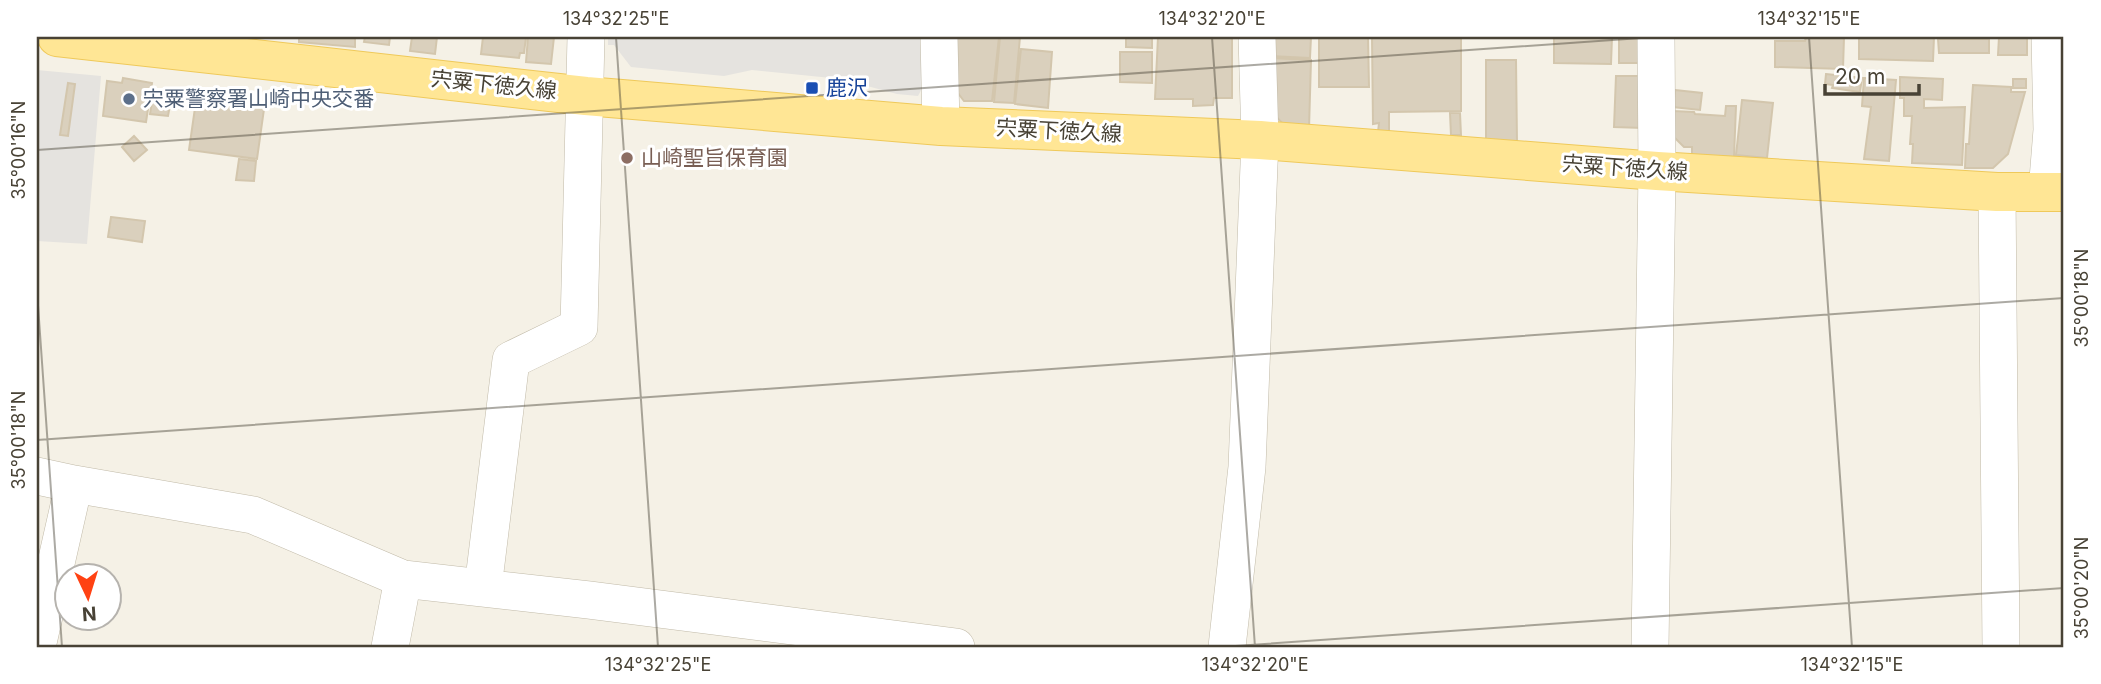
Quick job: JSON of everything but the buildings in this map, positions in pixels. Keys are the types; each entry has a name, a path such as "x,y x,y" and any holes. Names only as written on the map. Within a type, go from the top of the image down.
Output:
{"main road":[{"name":"宍粟下徳久線","path":"57,37 586,96 941,126 1260,140 1657,171 1997,192 2055,192"}],"street":[{"path":"483,588 511,360 579,327 586,37"},
{"path":"939,37 941,126"},
{"path":"1227,647 1247,467 1260,140 1257,37"},
{"path":"1650,647 1657,171 1656,37"},
{"path":"2050,37 2055,192"},
{"path":"1997,192 2001,647"},
{"path":"37,476 253,515 403,579 873,642 956,647"},
{"path":"37,647 74,484"},
{"path":"390,647 403,579"}],"shaded area":[{"path":"608,37 926,37 925,83 918,96 897,94 841,79 752,70 724,76 631,67 614,45 608,45"},
{"path":"37,70 101,76 87,244 37,241"}],"place":[{"name":"鹿沢","path":"812,88"},
{"name":"宍粟警察署山崎中央交番","path":"129,99"},
{"name":"山崎聖旨保育園","path":"627,158"}]}
